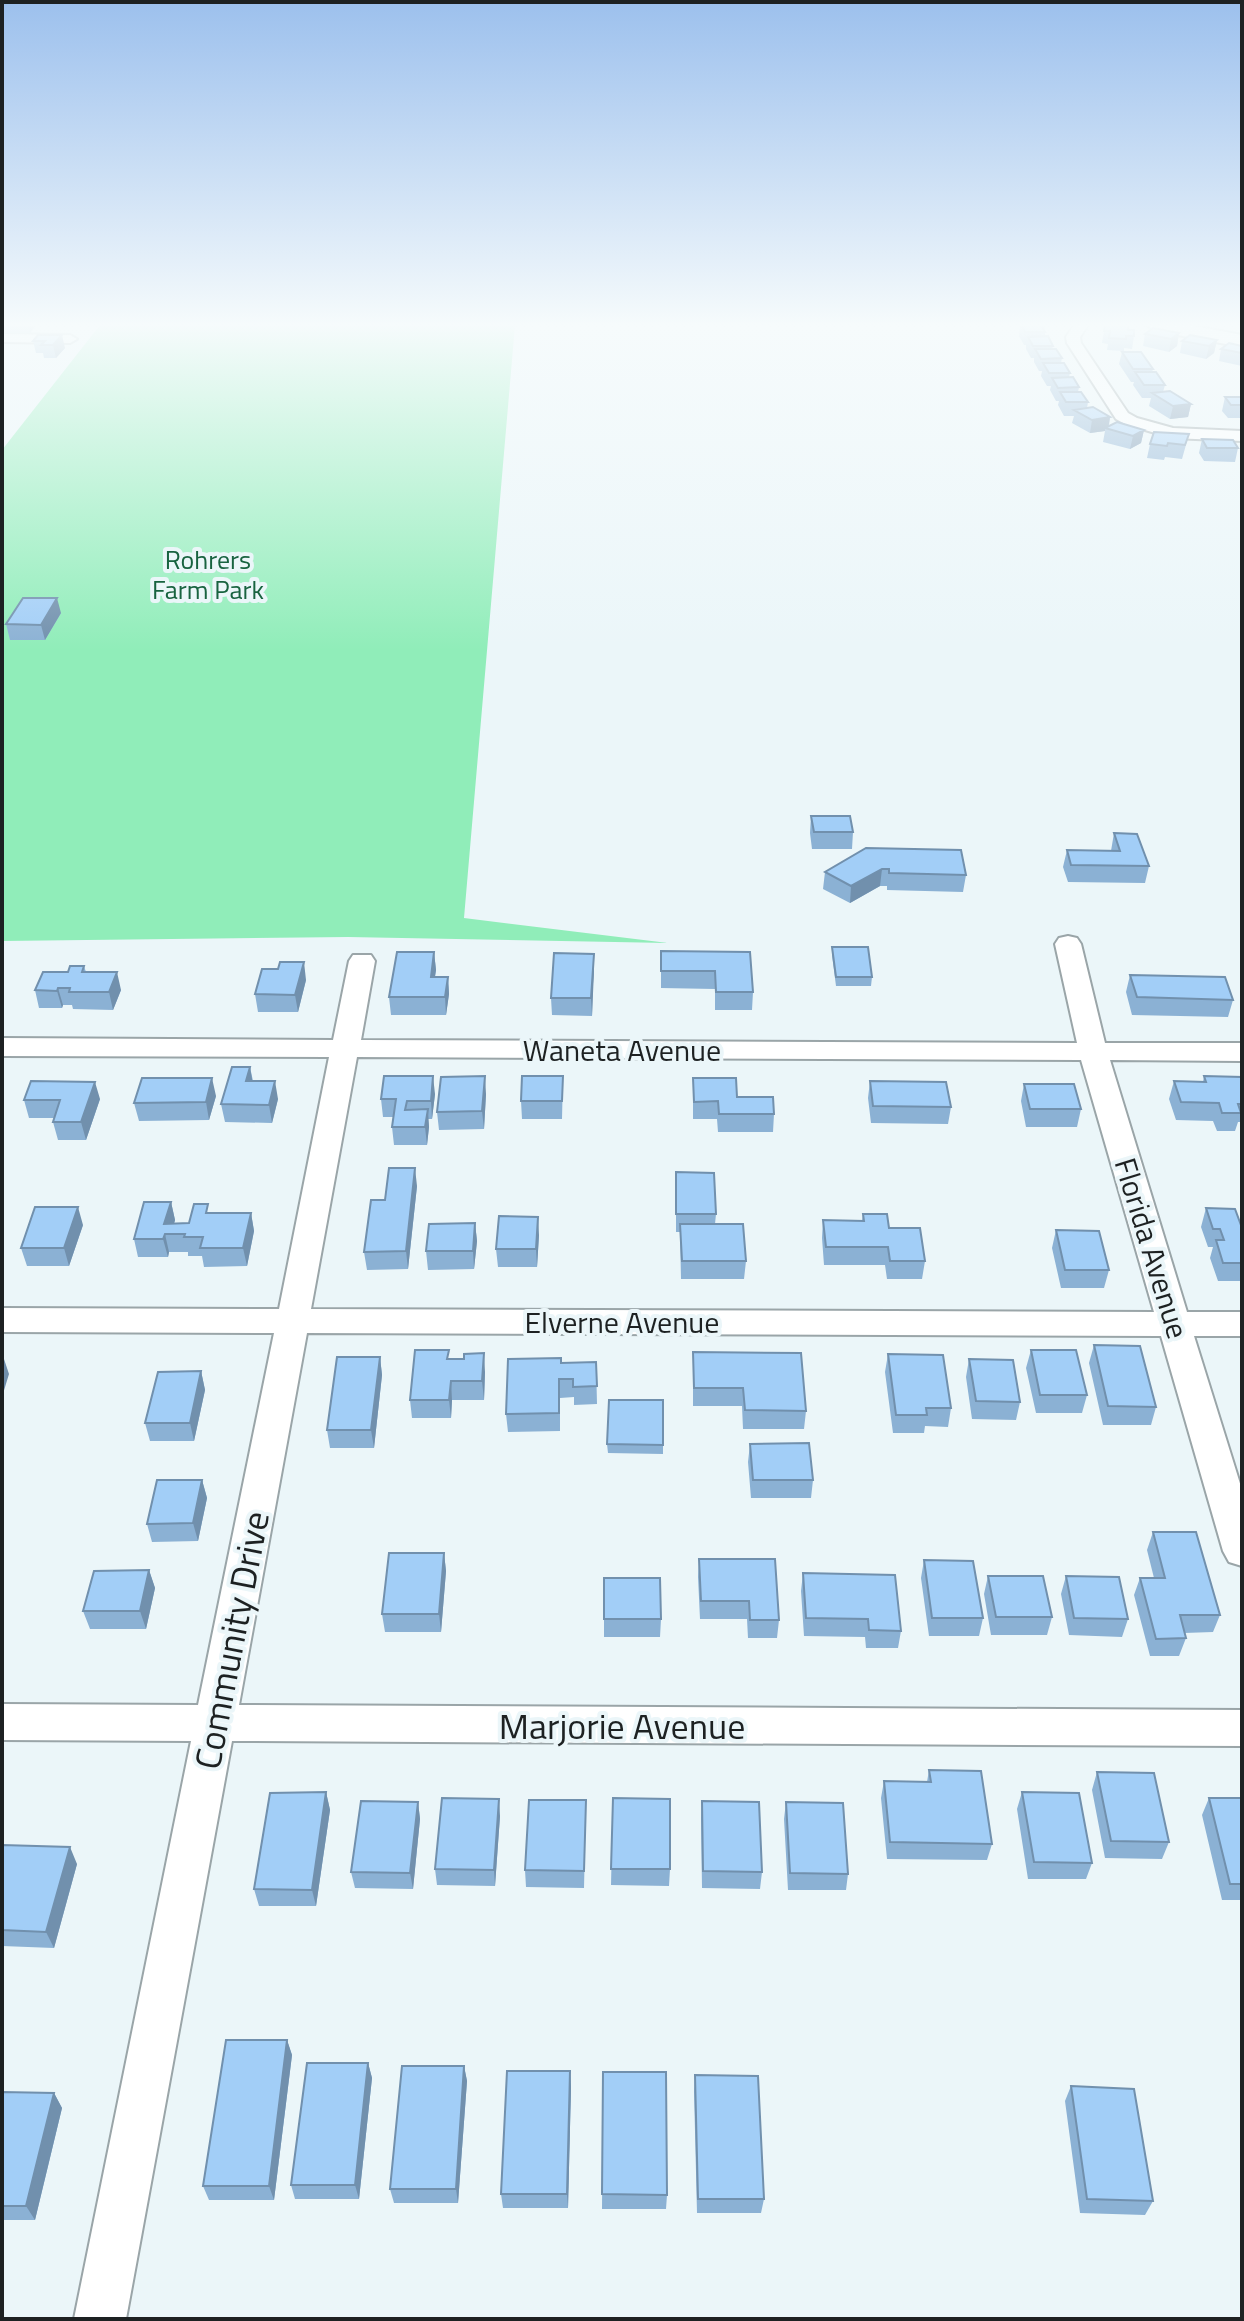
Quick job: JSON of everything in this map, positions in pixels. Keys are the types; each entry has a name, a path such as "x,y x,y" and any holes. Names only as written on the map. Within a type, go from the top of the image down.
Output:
{"street":[{"path":"1198,433 1242,436"},
{"name":"Florida Avenue","path":"1068,944 1093,1052 1242,1551"},
{"name":"Community Drive","path":"100,2319 362,961"},
{"name":"Waneta Avenue","path":"2,1047 1242,1052"},
{"name":"Elverne Avenue","path":"2,1320 1242,1324"},
{"name":"Marjorie Avenue","path":"2,1722 1242,1728"}],"green space":[{"name":"Rohrers Farm Park","path":"15,433 506,433 464,918 668,943 348,937 2,941 2,450"}],"building":[{"path":"1154,433 1189,434 1185,445 1150,444"},
{"path":"1202,439 1233,440 1238,448 1207,448"},
{"path":"23,598 57,598 41,625 6,624"},
{"path":"811,816 850,816 853,832 814,832"},
{"path":"1114,833 1137,834 1149,866 1071,865 1067,850 1120,851"},
{"path":"866,848 961,850 966,875 889,873 889,869 882,869 851,886 825,872"},
{"path":"832,947 868,947 872,977 836,977"},
{"path":"661,951 750,952 753,992 716,992 715,971 661,971"},
{"path":"397,952 434,952 431,977 448,977 445,997 389,997"},
{"path":"554,953 594,954 591,998 551,998"},
{"path":"280,962 304,962 295,995 255,994 262,969 278,969"},
{"path":"70,966 84,966 82,972 117,972 109,992 69,992 70,988 35,990 43,972 68,972"},
{"path":"1130,975 1225,977 1233,1000 1137,997"},
{"path":"232,1067 250,1067 246,1081 275,1081 269,1105 221,1104"},
{"path":"384,1076 433,1076 431,1101 407,1101 405,1110 428,1109 425,1127 392,1127 396,1099 381,1099"},
{"path":"485,1076 482,1111 437,1112 441,1077"},
{"path":"522,1076 563,1076 562,1101 521,1101"},
{"path":"1204,1076 1242,1077 1242,1104 1238,1104 1241,1113 1222,1113 1219,1103 1181,1102 1174,1081 1206,1082"},
{"path":"142,1078 212,1078 206,1102 134,1103"},
{"path":"693,1078 736,1078 737,1097 773,1097 774,1114 719,1114 718,1101 694,1102"},
{"path":"31,1081 95,1082 81,1122 53,1122 60,1100 24,1100"},
{"path":"870,1081 946,1082 951,1107 873,1106"},
{"path":"1024,1084 1074,1084 1081,1109 1030,1109"},
{"path":"389,1168 415,1168 406,1251 364,1252 371,1200 385,1200"},
{"path":"676,1172 714,1173 716,1214 676,1214"},
{"path":"144,1202 171,1202 164,1224 189,1223 194,1204 208,1204 206,1213 251,1213 243,1248 200,1248 203,1237 184,1237 185,1234 165,1234 163,1239 134,1239"},
{"path":"35,1207 78,1207 64,1248 21,1248"},
{"path":"1206,1208 1235,1209 1242,1228 1242,1263 1223,1263 1216,1240 1224,1240 1220,1229 1213,1229"},
{"path":"863,1214 887,1214 889,1228 920,1228 925,1261 890,1261 888,1247 826,1247 823,1220 864,1221"},
{"path":"499,1216 538,1217 536,1249 496,1249"},
{"path":"475,1223 473,1251 426,1251 429,1224"},
{"path":"680,1224 743,1224 746,1261 682,1261"},
{"path":"1056,1230 1099,1231 1109,1270 1065,1270"},
{"path":"1094,1345 1140,1346 1156,1407 1108,1406"},
{"path":"415,1350 449,1350 447,1359 464,1359 464,1354 484,1353 482,1381 451,1381 449,1400 410,1400"},
{"path":"1031,1350 1076,1350 1087,1395 1040,1395"},
{"path":"693,1352 801,1353 806,1411 745,1410 743,1388 694,1388"},
{"path":"888,1354 943,1355 951,1408 926,1408 927,1415 896,1415"},
{"path":"337,1357 380,1357 371,1430 327,1430"},
{"path":"561,1358 561,1363 596,1362 597,1386 573,1387 573,1379 559,1379 559,1413 506,1414 508,1359"},
{"path":"969,1359 1013,1360 1020,1402 976,1401"},
{"path":"201,1371 190,1423 145,1423 158,1372"},
{"path":"609,1400 663,1400 663,1445 607,1444"},
{"path":"809,1443 813,1480 753,1480 750,1444"},
{"path":"157,1480 202,1480 193,1523 147,1524"},
{"path":"1153,1532 1196,1532 1220,1615 1180,1615 1186,1638 1156,1639 1140,1578 1165,1578"},
{"path":"389,1553 444,1553 439,1614 382,1614"},
{"path":"699,1559 775,1559 779,1620 750,1620 749,1601 701,1601"},
{"path":"924,1560 973,1561 983,1618 932,1618"},
{"path":"149,1570 140,1611 83,1611 94,1571"},
{"path":"803,1573 895,1575 901,1631 869,1630 868,1619 806,1618"},
{"path":"988,1576 1043,1576 1052,1617 996,1617"},
{"path":"1066,1576 1119,1577 1128,1619 1074,1618"},
{"path":"604,1578 660,1578 661,1619 604,1619"},
{"path":"929,1770 981,1771 992,1844 890,1842 884,1781 931,1782"},
{"path":"1097,1772 1154,1773 1169,1842 1111,1841"},
{"path":"326,1792 312,1890 254,1889 270,1793"},
{"path":"1022,1792 1079,1793 1092,1863 1034,1862"},
{"path":"442,1798 499,1799 494,1870 435,1869"},
{"path":"613,1798 670,1799 670,1869 611,1869"},
{"path":"1209,1798 1242,1798 1242,1884 1230,1884"},
{"path":"529,1800 586,1800 584,1871 525,1870"},
{"path":"361,1801 418,1802 410,1873 351,1872"},
{"path":"702,1801 759,1802 762,1872 703,1871"},
{"path":"786,1802 843,1803 848,1874 790,1873"},
{"path":"2,1845 70,1847 46,1932 2,1930"},
{"path":"226,2040 287,2040 269,2186 203,2186"},
{"path":"307,2063 368,2063 355,2185 291,2185"},
{"path":"402,2066 464,2066 456,2189 390,2189"},
{"path":"507,2071 570,2071 567,2194 501,2194"},
{"path":"603,2072 666,2072 667,2195 602,2194"},
{"path":"695,2075 758,2076 764,2199 698,2199"},
{"path":"1071,2086 1134,2089 1153,2201 1087,2199"},
{"path":"2,2092 54,2093 26,2206 2,2206"}]}
